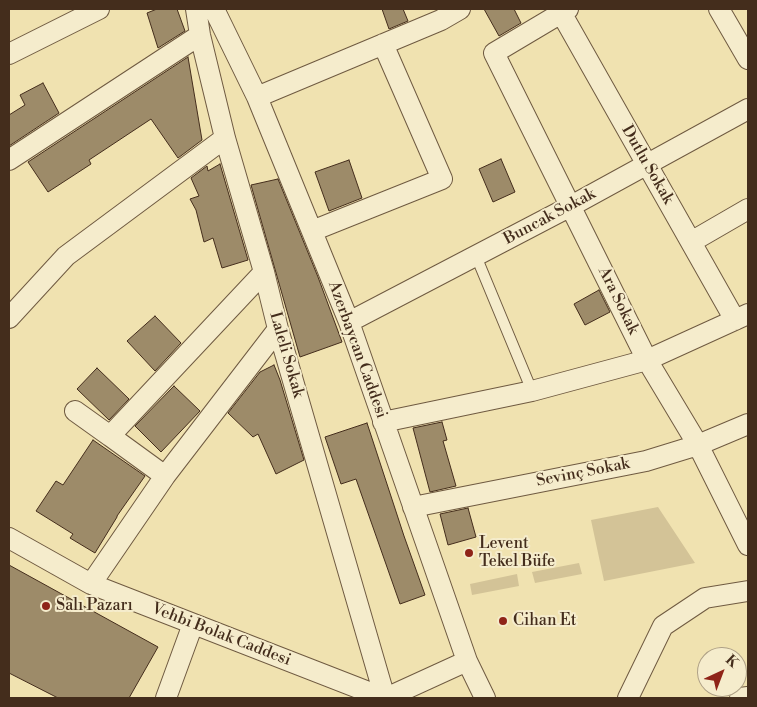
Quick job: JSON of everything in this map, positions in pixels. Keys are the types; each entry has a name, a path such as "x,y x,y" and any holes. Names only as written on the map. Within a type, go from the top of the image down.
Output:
{"street":[{"path":"9,54 64,16 99,9"},
{"name":"Laleli Sokak","path":"196,9 200,35 225,138 264,272 278,329 385,698"},
{"name":"Azerbaycan Caddesi","path":"214,9 257,97 350,322 467,661 485,698"},
{"path":"257,97 441,20 460,9"},
{"path":"719,9 746,51"},
{"name":"Ara Sokak","path":"563,10 494,54 647,360 741,514 748,545"},
{"name":"Dutlu Sokak","path":"563,10 691,242 742,317"},
{"path":"9,160 200,35"},
{"path":"312,231 442,179 383,44"},
{"name":"Buncak Sokak","path":"350,322 571,206 748,109"},
{"path":"9,318 66,256 225,138"},
{"path":"691,242 748,209"},
{"path":"110,436 264,272"},
{"path":"383,422 532,391 647,360 742,317"},
{"path":"91,584 165,476 278,329"},
{"path":"75,411 165,476"},
{"name":"Sevinç Sokak","path":"413,507 646,461 698,445 748,424"},
{"name":"Vehbi Bolak Caddesi","path":"9,538 91,584 385,698"},
{"path":"628,698 663,626 705,598 748,591"},
{"path":"166,698 193,624"},
{"path":"385,698 467,661"},
{"path":"740,698 748,697"}],"lane":[{"path":"476,256 532,391"}],"shaded area":[{"path":"658,507 695,563 604,581 591,520"},
{"path":"579,563 582,574 535,583 532,572"},
{"path":"517,574 519,586 472,595 470,584"}],"building":[{"path":"157,9 177,9 185,31 158,48 147,13"},
{"path":"382,9 403,9 408,21 389,29"},
{"path":"484,9 514,9 521,23 499,36"},
{"path":"188,57 202,140 178,158 151,119 89,160 91,164 48,192 28,162"},
{"path":"43,83 59,113 9,146 9,115 25,105 20,95"},
{"path":"501,159 515,192 493,202 479,169"},
{"path":"349,160 362,198 329,211 315,172"},
{"path":"220,164 248,260 222,268 213,238 204,242 196,210 190,199 199,196 191,178 207,166 208,171"},
{"path":"278,179 342,342 300,357 251,185"},
{"path":"599,290 610,312 585,325 574,304"},
{"path":"155,316 181,343 155,371 127,341"},
{"path":"274,365 304,460 276,474 258,434 253,437 228,413 260,372"},
{"path":"97,368 129,399 109,420 77,389"},
{"path":"174,386 200,411 161,452 135,426"},
{"path":"442,422 447,440 443,441 456,486 430,492 413,428"},
{"path":"367,423 425,595 400,604 356,479 341,484 325,437"},
{"path":"93,440 145,476 117,516 95,553 70,538 73,534 36,511 56,481 63,485"},
{"path":"468,508 476,537 448,545 440,514"},
{"name":"Salı Pazarı","path":"9,565 158,647 129,698 58,698 9,673"}],"place":[{"name":"Levent Tekel Büfe","path":"469,553"},
{"name":"Salı Pazarı","path":"46,606"},
{"name":"Cihan Et","path":"503,621"}]}
